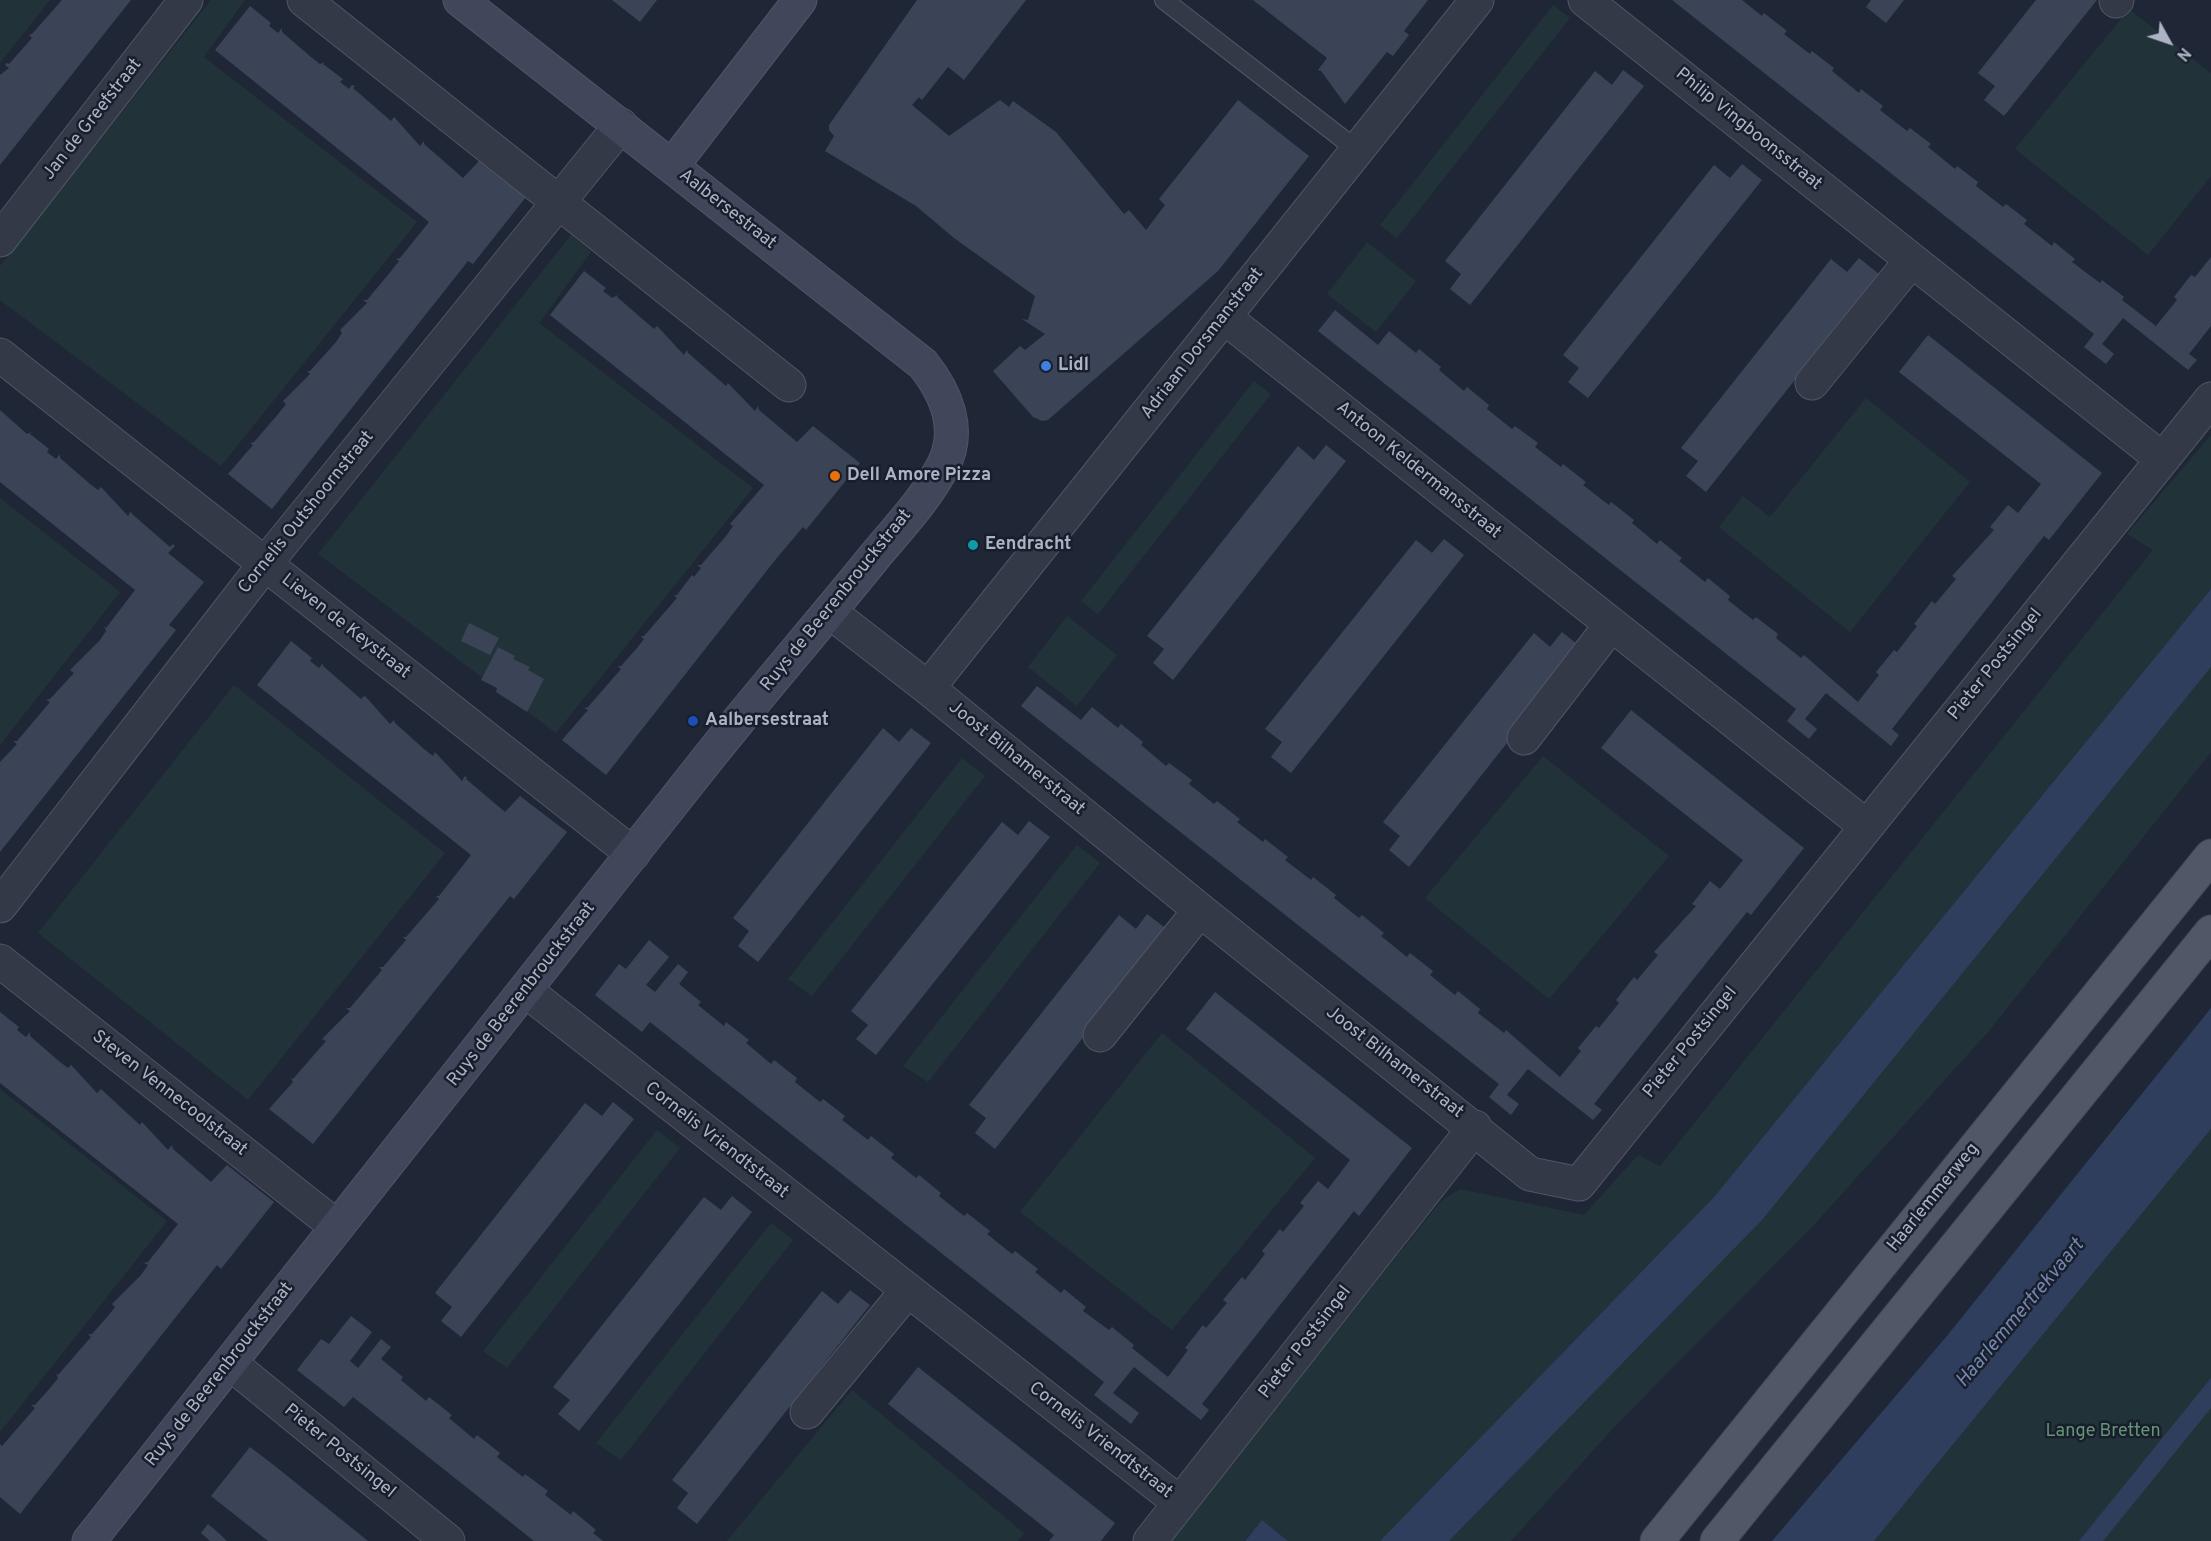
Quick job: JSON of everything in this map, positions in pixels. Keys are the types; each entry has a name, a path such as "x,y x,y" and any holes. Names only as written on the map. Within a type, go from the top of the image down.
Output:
{"main road":[{"name":"Haarlemmerweg","path":"1657,1541 2211,856"},
{"path":"1717,1541 2211,932"}],"street":[{"name":"Jan de Greefstraat","path":"0,240 186,0"},
{"path":"304,0 789,385"},
{"name":"Aalbersestraat","path":"460,0 923,364 939,384 946,401 951,418 950,446"},
{"path":"672,166 800,0"},
{"name":"Adriaan Dorsmanstraat","path":"928,688 1477,0"},
{"name":"Philip Vingboonsstraat","path":"1585,0 2162,459"},
{"name":"Cornelis Outshoornstraat","path":"0,906 265,564 621,125"},
{"path":"1812,383 1911,261"},
{"name":"Antoon Keldermansstraat","path":"1224,317 1866,826"},
{"name":"Lieven de Keystraat","path":"0,355 633,854"},
{"name":"Pieter Postsingel","path":"1150,1541 1475,1127 1530,1173 1579,1184 2211,399"},
{"name":"Ruys de Beerenbrouckstraat","path":"89,1541 719,745 830,612 925,492 944,465 950,446"},
{"name":"Joost Bilhamerstraat","path":"830,612 928,688 1200,910 1475,1127"},
{"path":"1524,738 1611,625"},
{"path":"1100,1035 1200,910"},
{"name":"Steven Vennecoolstraat","path":"0,961 337,1227"},
{"name":"Cornelis Vriendtstraat","path":"525,990 1180,1503"},
{"path":"807,1412 907,1291"},
{"name":"Pieter Postsingel","path":"230,1363 448,1541"}],"lane":[{"path":"1164,0 1357,150"}],"green space":[{"path":"0,0 50,0 0,63"},
{"path":"211,0 245,0 204,57 417,222 221,466 0,300 0,266"},
{"path":"1553,5 1570,18 1397,238 1380,225"},
{"path":"2129,9 2211,73 2211,176 2148,255 2015,149"},
{"path":"571,235 591,252 539,323 753,488 556,733 318,554"},
{"path":"1367,242 1416,281 1376,332 1327,294"},
{"path":"1254,381 1271,394 1098,614 1081,601"},
{"path":"1866,398 1970,482 1850,632 1719,527 1743,496 1770,517"},
{"path":"2211,435 2211,589 1714,1197 1380,1541 1288,1541 1262,1520 1244,1541 1170,1541 1441,1201 1460,1189 1584,1215 1638,1155 1660,1166 2153,550 2127,534"},
{"path":"0,498 120,592 0,745"},
{"path":"1067,616 1117,655 1077,706 1028,667"},
{"path":"2211,667 2211,752 1988,1032 1812,1227 1619,1422 1511,1541 1449,1541 1763,1219"},
{"path":"234,685 445,853 248,1100 38,933"},
{"path":"1543,756 1669,856 1549,999 1425,898"},
{"path":"962,758 985,776 812,996 788,979"},
{"path":"1077,845 1100,863 928,1082 903,1066"},
{"path":"1162,1033 1315,1158 1172,1330 1020,1212"},
{"path":"0,1089 167,1221 0,1432"},
{"name":"Lange Bretten","path":"2211,1129 2211,1541 1874,1541"},
{"path":"657,1130 680,1148 507,1368 483,1351"},
{"path":"771,1223 793,1240 621,1460 596,1443"},
{"path":"852,1390 1024,1533 1018,1541 727,1541"}],"water":[{"path":"2211,589 2211,667 1763,1219 1449,1541 1380,1541 1714,1197"},
{"name":"Haarlemmertrekvaart","path":"2211,1008 2211,1129 1874,1541 1772,1541 1946,1337"},
{"path":"2211,1378 2211,1408 2103,1541 2079,1541"},
{"path":"1262,1520 1288,1541 1245,1541"}],"building":[{"path":"62,0 131,0 0,165 0,75 9,68 5,65 9,64 32,38 29,35"},
{"path":"612,0 657,0 640,22"},
{"path":"917,0 1026,0 964,80 948,67 922,100 919,97 912,105 949,136 1000,100 1009,107 1013,101 1056,132 1124,214 1129,210 1146,230 1165,205 1159,199 1238,100 1309,156 1218,271 1048,420 1042,421 1033,417 993,371 1020,346 1025,350 1045,334 1022,319 1028,320 1035,296 954,238 916,206 825,151 834,136 829,130 829,125"},
{"path":"1253,0 1428,0 1404,31 1409,35 1393,56 1387,52 1345,104 1318,70 1327,58"},
{"path":"1672,0 1742,0 1762,16 1764,13 1787,31 1784,34 1810,54 1812,51 1834,68 1832,71 1859,93 1861,89 1883,106 1880,110 1907,131 1910,128 1931,144 1928,147 1955,169 1957,166 1978,182 1976,186 2003,207 2006,204 2027,220 2024,224 2052,246 2054,242 2075,259 2072,262 2100,283 2102,280 2124,297 2122,300 2156,326 2177,300 2174,297 2191,275 2195,277 2211,257 2211,326 2189,354 2197,360 2188,370 2123,318 2102,344 2114,354 2106,364 2084,347 2094,334"},
{"path":"1871,0 1904,0 1886,23 1866,7"},
{"path":"2036,0 2097,0 2004,116 1984,100 1995,86 1978,73"},
{"path":"250,6 271,23 269,26 278,33 282,28 282,32 311,57 320,64 325,62 323,64 343,79 340,82 349,89 352,85 355,86 353,88 391,121 394,117 420,146 424,141 424,144 463,178 479,161 526,197 473,264 468,261 272,509 228,474 253,445 250,443 254,442 286,404 283,401 310,374 307,371 310,371 336,342 342,333 340,330 367,303 363,300 367,300 399,261 396,259 400,258 429,222 215,50"},
{"path":"1623,70 1644,86 1470,305 1450,289 1461,274 1445,261 1595,71 1612,85"},
{"path":"1742,164 1762,180 1588,398 1568,382 1579,368 1563,355 1714,165 1730,178"},
{"path":"1859,258 1879,274 1706,492 1686,476 1698,461 1681,448 1831,259 1847,272"},
{"path":"584,271 606,288 603,291 612,298 618,295 617,297 654,329 657,326 684,355 687,350 726,386 728,383 755,411 758,406 759,410 797,442 813,426 860,463 806,530 803,527 776,559 606,775 562,740 588,710 584,708 588,707 621,669 617,666 621,666 644,639 641,636 644,636 677,598 674,595 677,595 692,575 694,577 701,568 697,565 701,565 726,536 733,526 730,524 764,485 550,315"},
{"path":"1335,310 1378,345 1389,331 1416,353 1419,349 1441,367 1439,370 1464,391 1467,387 1489,405 1487,409 1512,429 1515,426 1538,443 1535,447 1561,467 1563,464 1586,482 1583,485 1609,505 1611,502 1634,520 1632,523 1657,544 1660,540 1682,558 1679,561 1705,582 1708,578 1730,596 1728,600 1753,620 1756,617 1778,634 1776,638 1801,658 1804,655 1858,702 1879,675 1876,672 1894,650 1897,652 1917,626 1914,624 1932,601 1935,604 1956,579 1952,576 1994,530 1990,527 2008,505 2018,513 2041,484 1899,372 1928,335 2102,473 2049,540 2044,536 1892,729 1899,735 1891,746 1826,693 1805,719 1817,729 1809,739 1787,721 1796,709 1318,331"},
{"path":"0,410 27,434 32,432 30,434 49,449 47,452 56,459 60,454 60,458 90,484 98,490 101,487 128,516 131,511 170,547 173,544 175,546 168,553 204,582 169,625 176,630 0,852 0,762 17,744 13,741 17,741 50,702 46,700 50,699 74,673 70,670 100,640 106,631 104,626 106,628 135,590 0,482"},
{"path":"1326,445 1346,461 1173,680 1153,663 1164,649 1147,636 1298,446 1314,460"},
{"path":"1444,539 1464,555 1291,773 1271,757 1282,742 1265,729 1416,540 1432,553"},
{"path":"469,623 499,638 490,655 461,641"},
{"path":"1562,632 1582,648 1409,867 1389,850 1400,836 1383,822 1534,633 1550,647"},
{"path":"291,641 312,658 310,661 319,668 323,663 323,666 361,699 366,697 390,724 394,720 433,756 435,752 462,781 465,776 505,812 520,796 567,832 514,899 510,896 313,1144 269,1109 293,1082 291,1078 293,1079 326,1041 322,1039 350,1011 346,1008 350,1008 382,970 379,967 383,967 406,940 403,937 406,937 439,899 436,896 439,896 471,855 257,685"},
{"path":"498,647 515,656 513,659 530,667 528,670 544,679 527,712 496,692 497,688 481,680"},
{"path":"1037,686 1081,720 1092,707 1118,728 1121,724 1143,742 1141,745 1166,766 1169,763 1192,780 1189,784 1214,804 1217,801 1240,819 1237,822 1263,842 1265,839 1288,857 1285,860 1311,880 1313,877 1336,895 1334,898 1359,918 1362,915 1384,933 1381,936 1407,957 1410,953 1433,971 1430,975 1455,995 1458,991 1480,1009 1478,1013 1504,1033 1506,1030 1560,1077 1581,1051 1578,1048 1596,1026 1599,1028 1619,1003 1616,1000 1634,977 1637,980 1658,955 1654,952 1696,906 1692,904 1710,881 1720,889 1743,860 1601,748 1631,710 1804,848 1751,915 1747,912 1594,1104 1602,1110 1593,1120 1528,1069 1507,1095 1519,1104 1511,1115 1489,1097 1499,1084 1021,706"},
{"path":"883,728 899,742 911,728 931,743 758,962 738,946 749,931 733,918"},
{"path":"1029,821 1050,837 876,1055 856,1039 868,1025 851,1011 1002,822 1018,835"},
{"path":"1147,914 1168,930 995,1149 975,1133 986,1118 969,1105 1119,915 1136,929"},
{"path":"649,940 669,957 646,985 655,992 678,964 688,972 679,984 701,1002 698,1005 724,1026 726,1022 749,1040 746,1043 771,1064 774,1060 797,1078 795,1082 820,1102 823,1099 845,1116 842,1120 868,1140 871,1136 894,1154 891,1158 916,1178 919,1175 941,1193 939,1196 964,1216 967,1213 990,1231 987,1234 1012,1254 1015,1251 1038,1269 1035,1272 1061,1293 1064,1289 1086,1307 1083,1311 1109,1330 1112,1327 1134,1345 1132,1348 1168,1377 1188,1350 1185,1348 1203,1325 1206,1328 1227,1303 1223,1300 1242,1277 1245,1280 1265,1254 1262,1251 1280,1229 1283,1232 1304,1206 1300,1203 1318,1181 1328,1189 1350,1160 1186,1029 1215,992 1412,1148 1359,1216 1354,1211 1202,1404 1209,1410 1201,1420 1134,1367 1113,1393 1139,1413 1131,1424 1094,1395 1104,1382 650,1022 642,1032 595,995 619,964 626,969"},
{"path":"0,1012 19,1027 17,1030 26,1037 30,1032 30,1036 60,1062 68,1068 71,1065 97,1093 101,1089 140,1125 142,1122 168,1150 172,1145 173,1149 211,1182 227,1165 274,1202 221,1269 217,1265 20,1514 0,1497 0,1444 2,1446 35,1408 31,1405 35,1405 51,1387 58,1378 56,1373 58,1375 91,1337 88,1334 92,1334 108,1316 115,1307 112,1304 141,1275 148,1265 144,1263 148,1262 178,1224 0,1083"},
{"path":"613,1102 634,1119 461,1337 441,1321 452,1307 435,1293 585,1103 602,1116"},
{"path":"732,1196 752,1212 579,1431 558,1414 570,1400 553,1387 704,1197 721,1210"},
{"path":"850,1290 870,1305 697,1524 677,1508 688,1493 672,1480 822,1291 838,1304"},
{"path":"351,1316 372,1332 350,1361 358,1368 381,1339 391,1347 381,1359 403,1377 401,1380 426,1401 429,1397 452,1415 449,1418 474,1439 477,1435 500,1453 497,1457 523,1477 525,1474 548,1491 545,1495 571,1515 573,1511 596,1530 593,1533 603,1541 534,1541 353,1397 344,1407 297,1370 321,1339 329,1344"},
{"path":"918,1367 1115,1523 1101,1541 1049,1541 1054,1535 888,1404"},
{"path":"250,1447 368,1541 268,1541 211,1496"},
{"path":"208,1524 227,1541 210,1541 201,1533"}],"place":[{"name":"Lidl","path":"1046,366"},
{"name":"Dell Amore Pizza","path":"835,476"},
{"name":"Eendracht","path":"973,545"},
{"name":"Aalbersestraat","path":"693,721"}]}
